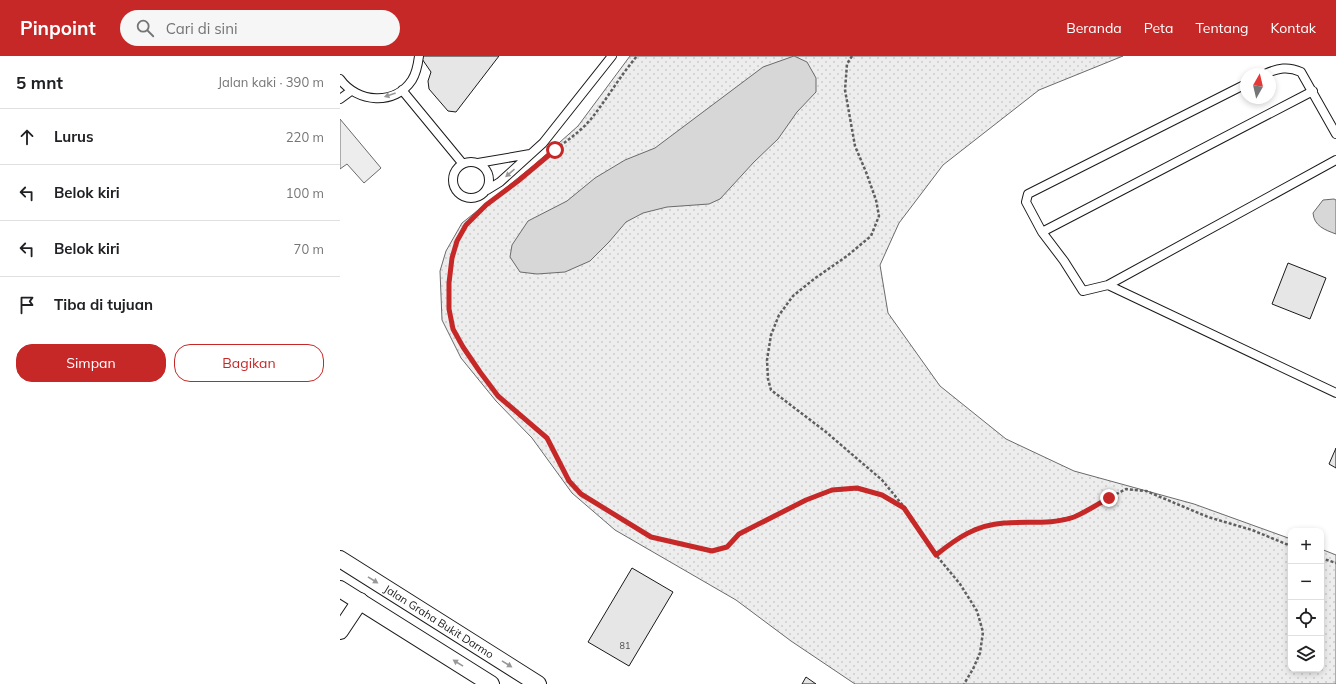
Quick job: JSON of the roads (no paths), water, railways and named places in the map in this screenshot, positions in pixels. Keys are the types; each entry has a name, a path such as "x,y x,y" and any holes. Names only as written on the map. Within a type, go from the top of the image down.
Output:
{"street":[{"name":"Jalan Graha Bukit Darmo","path":"340,559 538,684"},
{"path":"340,589 491,684"},
{"path":"340,630 360,601"}],"lane":[{"path":"340,79 351,91 363,97 377,99 390,96 402,90 412,80 417,69 419,56"},
{"path":"487,190 512,171 543,143 612,56"},
{"path":"1276,71 1285,68 1294,68 1301,72 1336,134"},
{"path":"1240,87 1028,194 1026,202 1042,232 1064,261 1083,291 1108,285 1336,160"},
{"path":"402,90 463,164"},
{"path":"340,99 351,91"},
{"path":"1042,232 1313,91"},
{"path":"478,164 530,154"},
{"path":"470,162 478,164 484,168 488,174 490,182 487,190 482,196 473,199 465,198 458,193 453,186 453,177 456,169 463,164 470,162"},
{"path":"1108,285 1336,393"}]}
